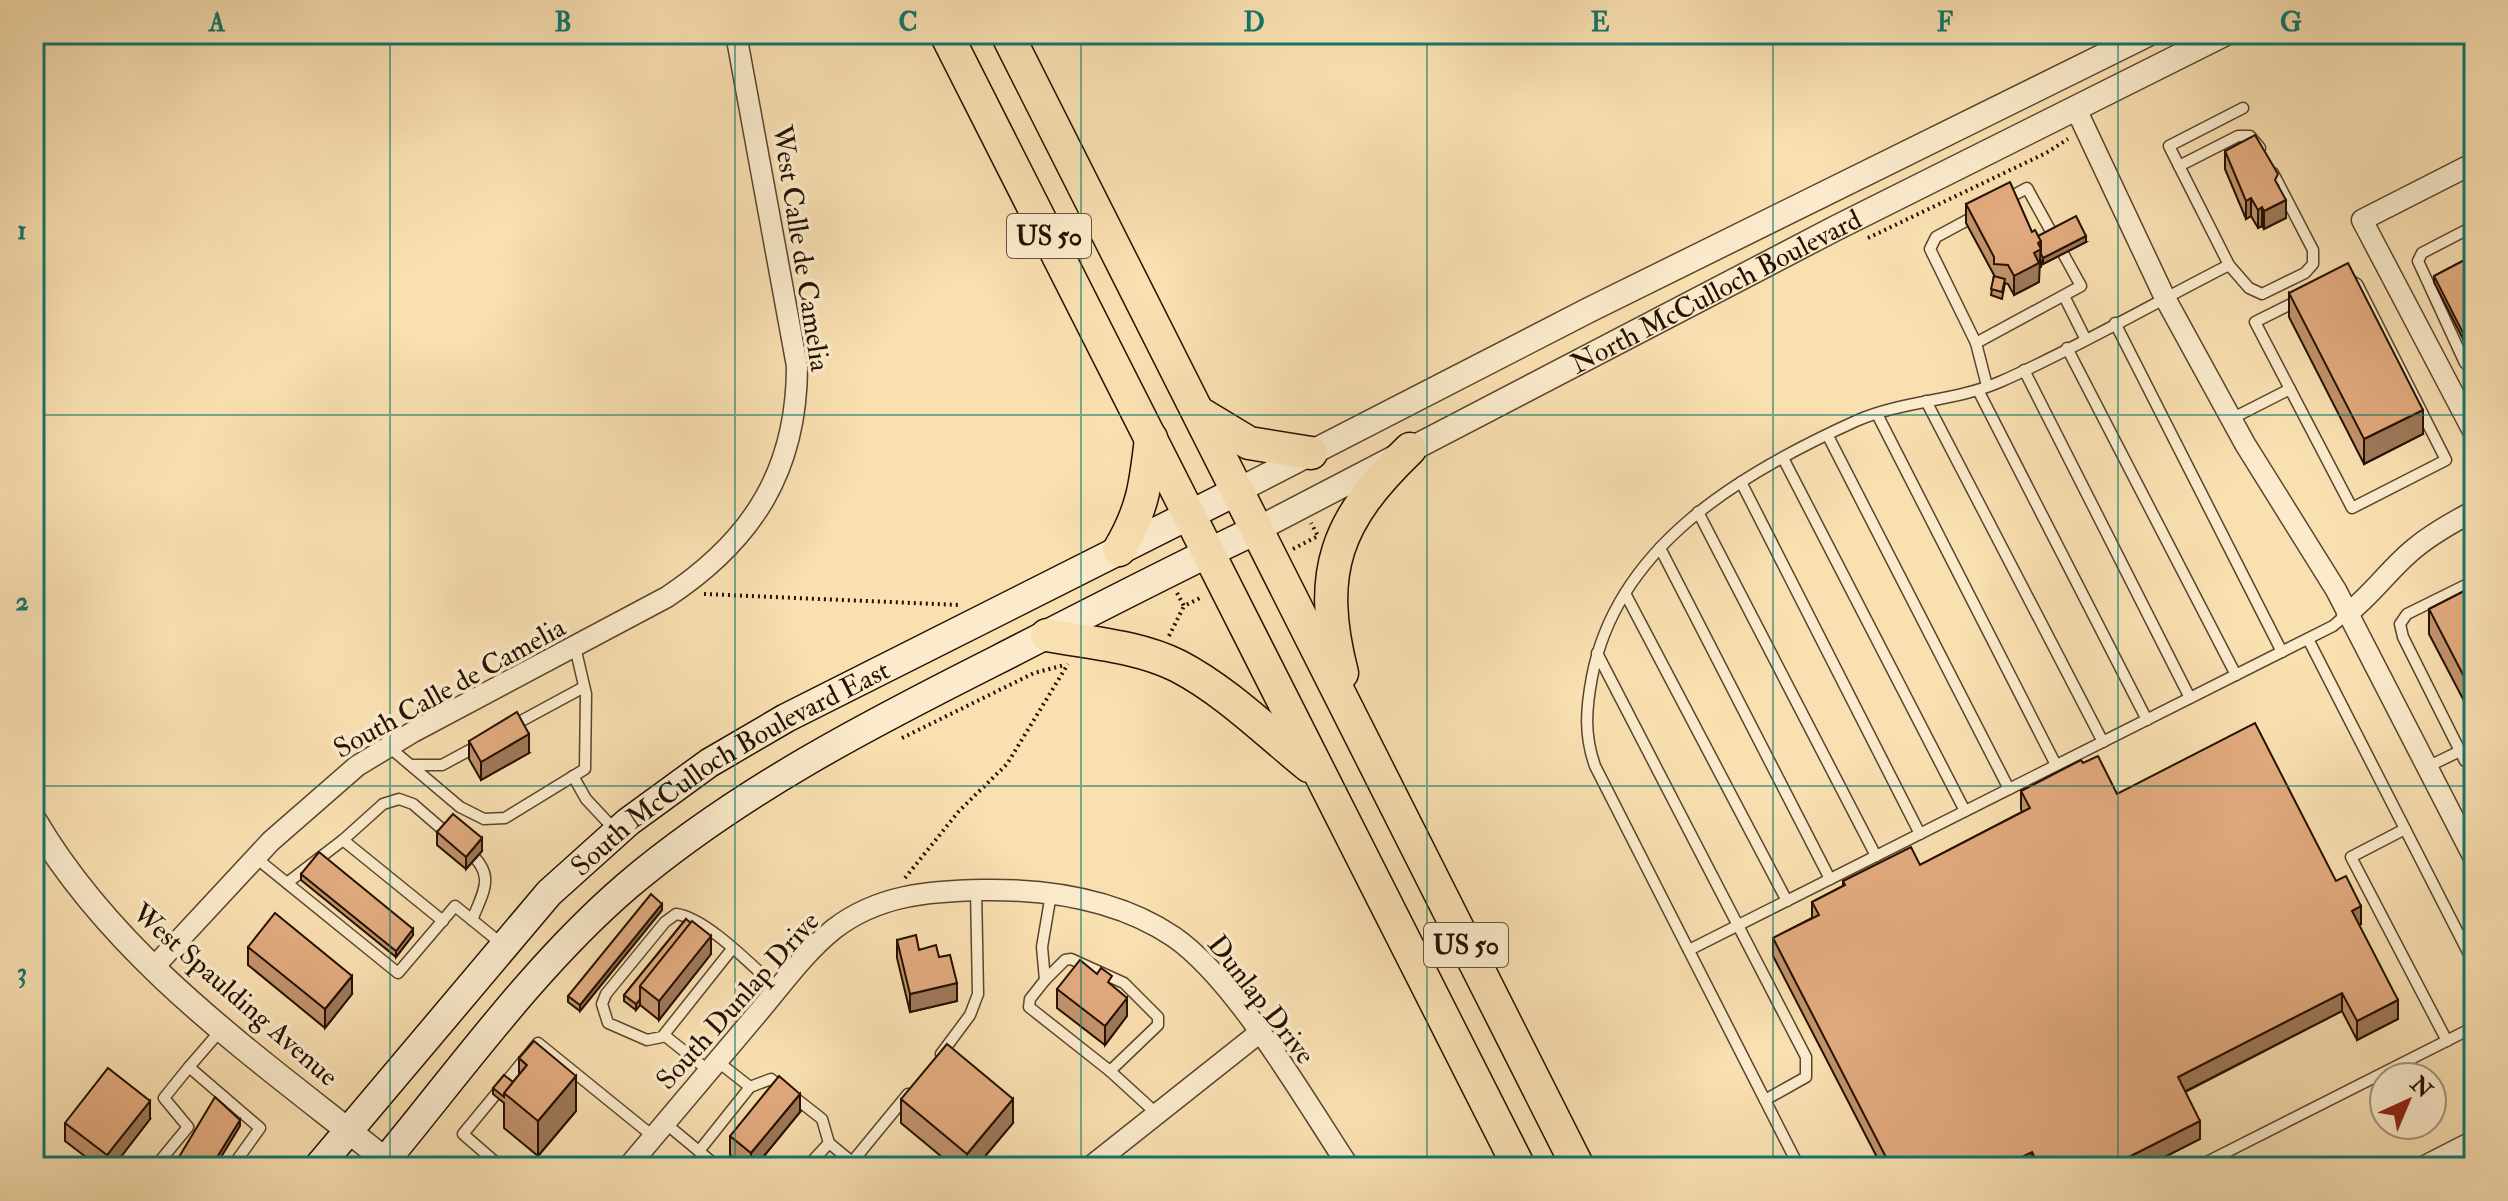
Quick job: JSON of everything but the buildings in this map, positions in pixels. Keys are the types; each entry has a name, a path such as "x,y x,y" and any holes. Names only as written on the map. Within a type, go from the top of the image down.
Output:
{"highway":[{"name":"US 50","path":"946,34 1519,1167"},
{"name":"US 50","path":"1007,34 1578,1167"},
{"path":"1198,412 1249,443 1311,453"},
{"path":"1119,550 1138,518 1145,495 1151,438"},
{"path":"1355,722 1334,642 1332,574 1346,527 1381,477 1410,449"},
{"path":"1047,635 1143,654 1176,665 1211,686 1321,776"}],"main road":[{"name":"South McCulloch Boulevard East","path":"318,1167 549,893 616,832 709,763 786,718 1237,491"},
{"name":"North McCulloch Boulevard","path":"1207,553 1256,530"},
{"name":"South McCulloch Boulevard East","path":"386,1165 541,973 603,908 649,868 720,815 804,763 1207,553"}],"street":[{"name":"West Calle de Camelia","path":"736,34 797,366 795,419 779,471"},
{"name":"North McCulloch Boulevard","path":"1237,491 1589,310 2148,34"},
{"name":"North McCulloch Boulevard","path":"1256,530 1836,228 2224,34"},
{"path":"2062,77 2165,298 2230,420 2347,614 2474,858"},
{"path":"2474,163 2362,220 2474,433"},
{"name":"South Calle de Camelia","path":"153,968 256,858 329,787 388,746 667,597 705,570 737,539 751,522 779,471"},
{"path":"2347,614 2371,596 2413,549 2438,530 2474,511"},
{"name":"West Spaulding Avenue","path":"34,820 88,899 153,968 386,1165"},
{"name":"South Dunlap Drive","path":"628,1167 778,989 834,929 864,910 890,900 925,893 976,890 1051,894"},
{"name":"Dunlap Drive","path":"1051,894 1129,914 1175,938 1204,965 1259,1033 1349,1167"},
{"path":"1090,1167 1259,1033"},
{"path":"2423,1167 2474,1141"}],"lane":[{"path":"2243,108 2169,146 2229,265 2249,288 2262,294 2305,273 2313,264 2313,250 2270,168"},
{"path":"2179,166 2244,135 2256,141 2263,154"},
{"path":"1976,343 2081,286 2027,188 1936,237 1930,249 1976,343 1982,388 2147,720"},
{"path":"2474,226 2422,253 2418,270 2465,363 2474,369"},
{"path":"1799,1167 1595,766 1586,741 1587,707 1597,653 1639,572 1698,512 1741,482 1877,414 1982,388 2024,370 2229,265"},
{"path":"2337,279 2352,279 2446,460 2352,508 2290,389 2255,322 2337,279"},
{"path":"2064,296 2085,338"},
{"path":"2115,323 2282,652"},
{"path":"2067,348 2236,675"},
{"path":"2024,370 2190,698"},
{"path":"2230,420 2290,389"},
{"path":"1926,401 2103,742"},
{"path":"1877,414 2056,765"},
{"path":"1828,436 2009,789"},
{"path":"1784,460 1965,811"},
{"path":"1741,482 1920,834"},
{"path":"1698,512 1876,856"},
{"path":"1660,548 1830,879"},
{"path":"2474,581 2407,614 2400,624 2403,637 2465,761 2474,756"},
{"path":"1626,595 1787,901"},
{"path":"1689,950 2308,639 2347,614"},
{"path":"2308,639 2474,964"},
{"path":"388,746 470,814 484,819 505,818 585,769 584,687 575,647"},
{"path":"1597,653 1739,925 1808,1067 1806,1077 1765,1100"},
{"path":"503,732 584,687"},
{"path":"411,765 442,765 491,739"},
{"path":"2427,767 2460,751"},
{"path":"573,776 586,799 616,832"},
{"path":"287,883 383,804 404,799 483,864 486,883 472,920"},
{"path":"2405,829 2351,857 2447,1041"},
{"path":"343,840 443,921"},
{"path":"256,858 398,973 455,906 503,945"},
{"path":"935,1061 970,1015 978,994 976,890"},
{"path":"1045,980 1042,947 1051,894"},
{"path":"732,949 664,1035 647,1040 608,1023 602,1004 606,994 665,922 676,914 689,916 732,949 778,989"},
{"path":"1110,1071 1158,1025 1158,1017 1124,983 1071,959 1065,960 1030,999 1029,1007 1110,1071 1156,1113"},
{"path":"2197,1167 2474,1027"},
{"path":"155,1167 188,1127 164,1098 223,1028"},
{"path":"664,1035 750,1087"},
{"path":"501,1167 463,1134 538,1043 660,1130 699,1151 718,1167"},
{"path":"189,1067 260,1128 232,1167"},
{"path":"699,1151 750,1087 766,1080 776,1080 822,1119 829,1143 850,1165 917,1084"},
{"path":"807,1167 829,1143"}],"path":[{"path":"1887,230 2046,153"},
{"path":"1290,551 1318,536 1310,521"},
{"path":"1175,590 1184,606"},
{"path":"667,597 766,594 961,605"},
{"path":"1162,649 1184,606 1207,594"},
{"path":"890,900 919,858 1007,764 1068,664"},
{"path":"897,740 1034,673 1080,664"}]}
